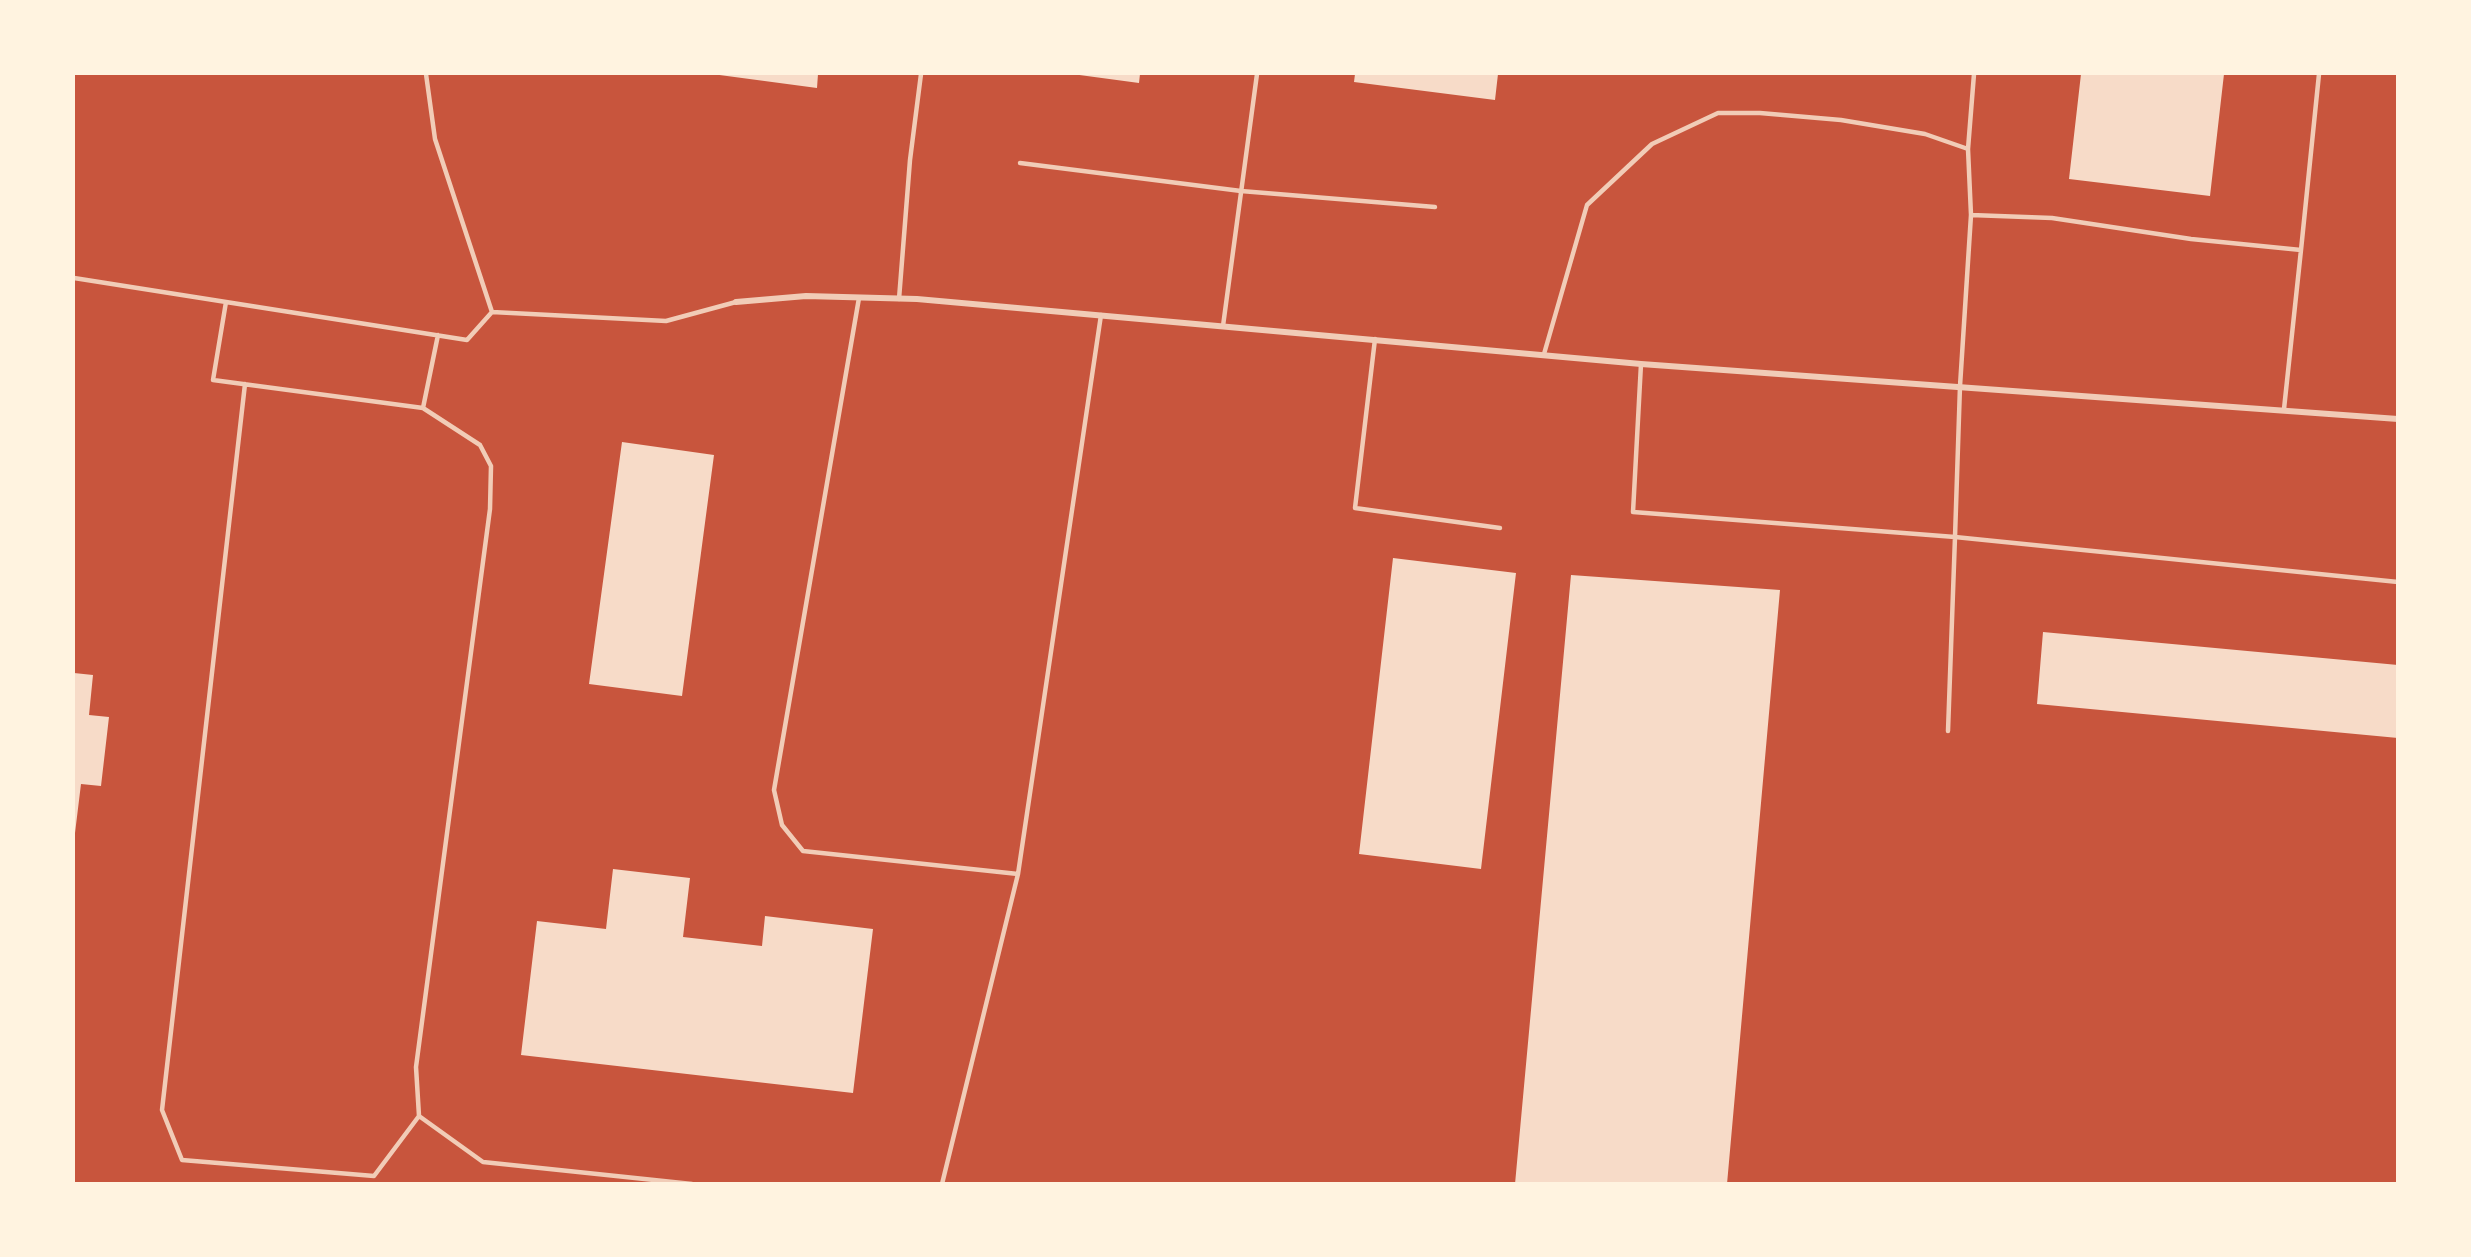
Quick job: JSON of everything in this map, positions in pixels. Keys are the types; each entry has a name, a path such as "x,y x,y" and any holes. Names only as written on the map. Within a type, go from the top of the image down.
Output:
{"street":[{"path":"736,302 806,296 899,299 1641,364 2397,419"}],"lane":[{"path":"426,74 435,139 492,312"},
{"path":"899,299 910,160 921,74"},
{"path":"1222,326 1257,74"},
{"path":"1948,731 1960,386 1971,214 1968,149 1974,74"},
{"path":"2284,409 2319,74"},
{"path":"1544,354 1587,205 1652,144 1718,113 1760,113 1841,120 1885,127 1925,134 1968,149"},
{"path":"1020,163 1241,191 1435,207"},
{"path":"1971,214 2052,218 2191,239 2301,250"},
{"path":"74,278 467,340 492,312"},
{"path":"860,298 774,790 782,825 803,851 1018,874"},
{"path":"226,302 213,380 245,384 423,408 480,445 491,466 490,509 416,1067 419,1116 374,1176 182,1160 162,1110 245,384"},
{"path":"492,312 666,321 736,302"},
{"path":"942,1184 1018,874 1101,315"},
{"path":"423,408 438,335"},
{"path":"1375,339 1355,508 1500,528"},
{"path":"1641,364 1633,512 1955,537 2397,582"},
{"path":"419,1116 483,1162 692,1184"}],"building":[{"path":"712,74 818,74 817,88"},
{"path":"1072,74 1140,74 1139,83"},
{"path":"1355,74 1498,74 1495,100 1354,82"},
{"path":"2081,74 2224,74 2210,196 2069,179"},
{"path":"622,442 714,455 682,696 589,684"},
{"path":"1393,558 1516,573 1481,869 1359,854"},
{"path":"1571,575 1780,590 1727,1184 1515,1184"},
{"path":"2043,632 2398,665 2398,738 2037,704"},
{"path":"74,673 93,675 89,715 109,717 101,786 81,784 75,833"},
{"path":"613,869 690,878 683,937 762,946 765,916 873,929 853,1093 521,1055 537,921 606,929"}]}
